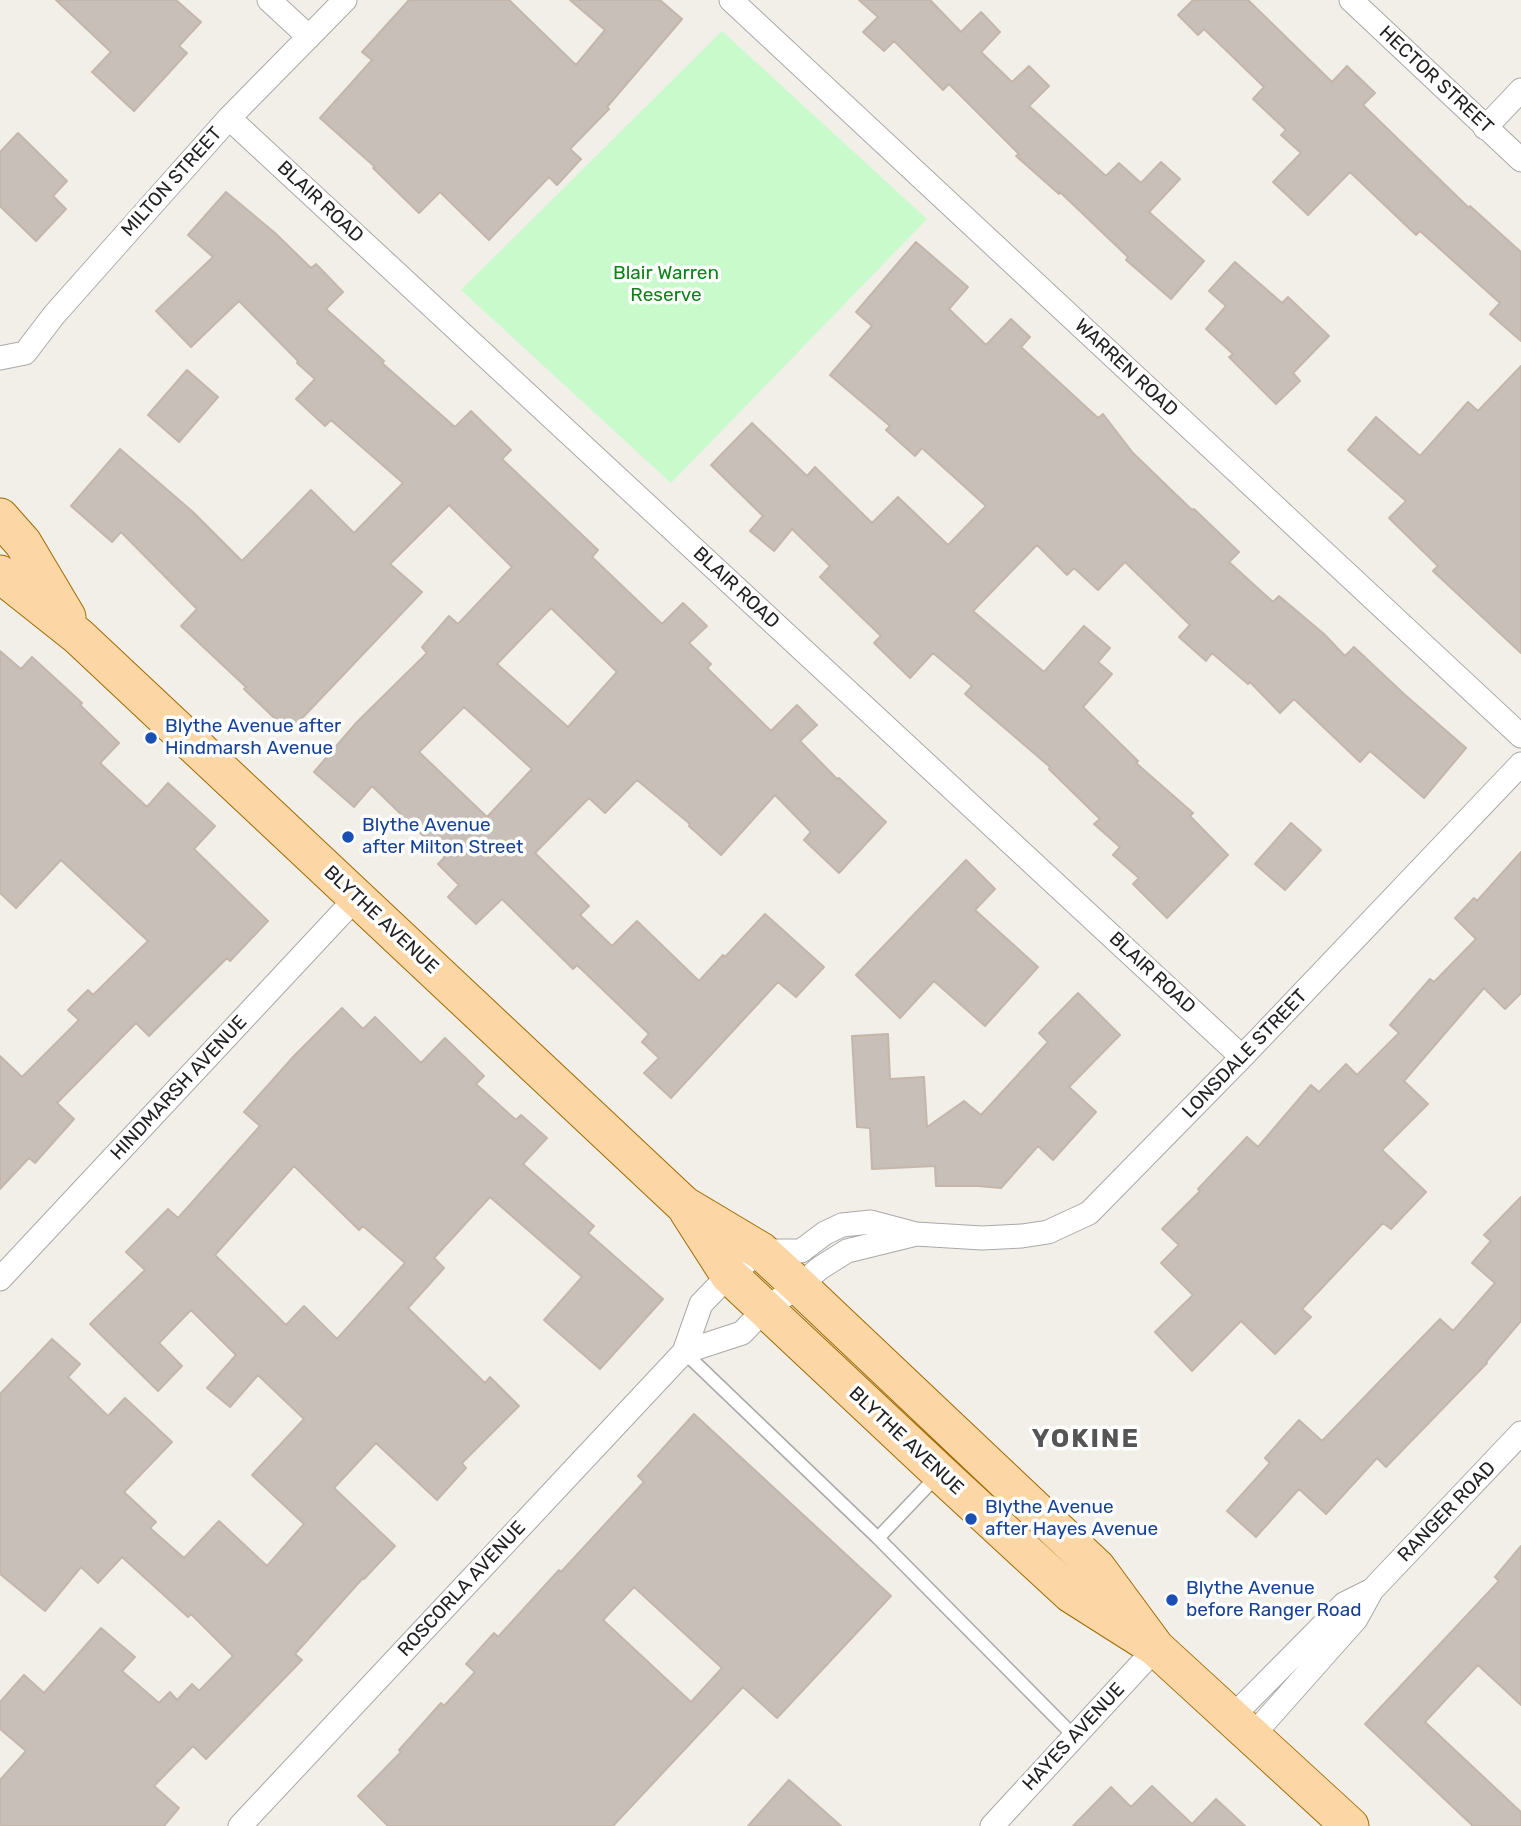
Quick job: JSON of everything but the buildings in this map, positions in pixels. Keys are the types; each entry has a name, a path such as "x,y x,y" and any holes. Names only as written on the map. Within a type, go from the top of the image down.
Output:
{"main road":[{"name":"BLYTHE AVENUE","path":"0,517 23,543 78,636"},
{"name":"BLYTHE AVENUE","path":"0,575 78,636 684,1205 761,1251 799,1286 1097,1568 1156,1648"},
{"name":"BLYTHE AVENUE","path":"684,1205 729,1275 940,1473 1071,1594 1156,1648 1350,1826"}],"street":[{"path":"269,0 309,37"},
{"name":"MILTON STREET","path":"0,358 25,353 54,315 229,118 345,0"},
{"name":"WARREN ROAD","path":"731,0 1521,736"},
{"name":"HECTOR STREET","path":"1351,0 1521,160"},
{"path":"1485,128 1521,90"},
{"name":"BLAIR ROAD","path":"229,118 1242,1057"},
{"name":"LONSDALE STREET","path":"761,1251 801,1251 825,1233 842,1225 871,1222 916,1234 982,1238 1022,1237 1048,1232 1089,1213 1521,764"},
{"name":"HINDMARSH AVENUE","path":"0,1279 357,897"},
{"name":"LONSDALE STREET","path":"799,1286 820,1268 847,1251 916,1234"},
{"name":"ROSCORLA AVENUE","path":"240,1826 684,1352 701,1304 729,1275 761,1251"},
{"name":"ROSCORLA AVENUE","path":"684,1352 742,1333 765,1309 799,1286"},
{"name":"RANGER ROAD","path":"1243,1726 1356,1619 1372,1590 1521,1433"},
{"name":"HAYES AVENUE","path":"992,1826 1156,1648"}],"lane":[{"path":"684,1352 878,1538 1075,1737"},
{"path":"878,1538 940,1473"}],"green space":[{"name":"Blair Warren Reserve","path":"722,31 927,219 671,483 461,290"}],"place":[{"name":"Blythe Avenue after Hindmarsh Avenue","path":"151,738"},
{"name":"Blythe Avenue after Milton Street","path":"348,837"},
{"name":"Blythe Avenue after Hayes Avenue","path":"971,1519"},
{"name":"Blythe Avenue before Ranger Road","path":"1172,1600"}],"district":[{"name":"YOKINE","path":"1086,1439"}]}
